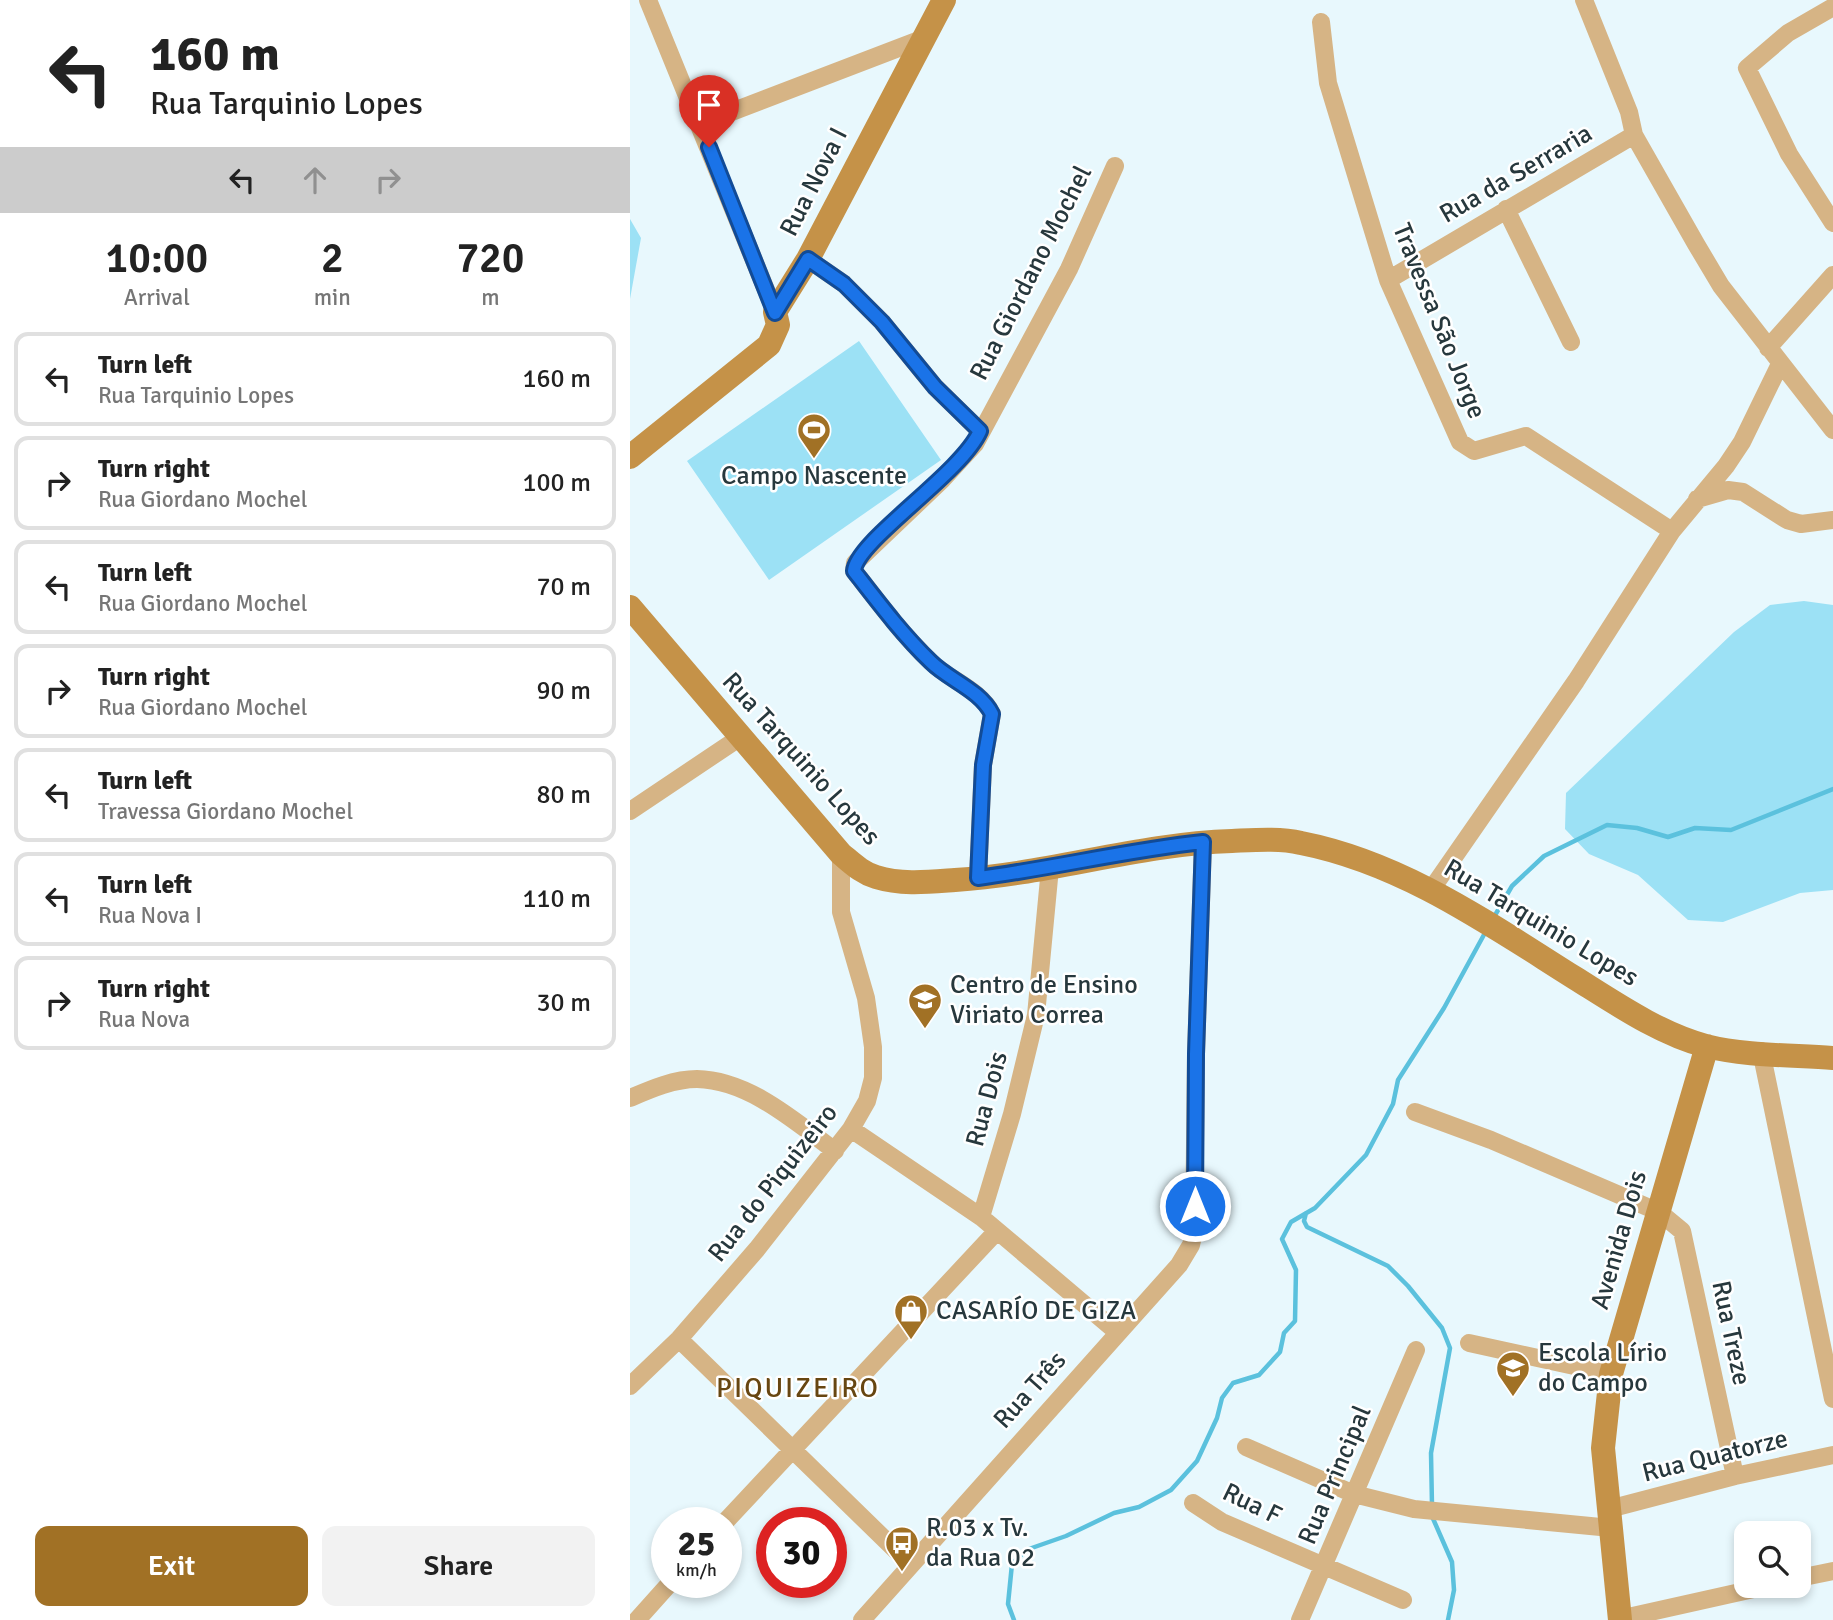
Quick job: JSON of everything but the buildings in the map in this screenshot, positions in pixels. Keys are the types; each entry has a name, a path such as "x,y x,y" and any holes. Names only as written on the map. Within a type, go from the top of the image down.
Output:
{"main road":[{"name":"Rua Nova I","path":"630,457 760,354 776,334 775,313 808,259 944,0"},
{"name":"Rua Tarquinio Lopes","path":"630,607 739,738 841,854 860,870 891,881 911,883 978,878 1050,868 1130,851 1203,842 1266,839 1301,843 1358,859 1431,890 1609,999 1676,1035 1707,1046 1833,1058"},
{"name":"Avenida Dois","path":"1620,1619 1602,1432 1611,1374 1707,1046"}],"street":[{"path":"648,0 775,313"},
{"path":"1584,0 1629,112 1634,135 1721,286 1833,430"},
{"path":"1833,7 1788,33 1747,68 1789,154 1833,223"},
{"name":"Travessa São Jorge","path":"1321,22 1328,83 1388,280 1460,442 1474,451 1526,436 1672,531"},
{"path":"700,124 922,39"},
{"name":"Rua da Serraria","path":"1388,280 1634,135"},
{"name":"Rua Giordano Mochel","path":"978,878 983,765 992,714 982,699 933,664 896,625 854,571 861,554 942,480 975,444 1069,269 1115,166"},
{"path":"1506,209 1571,342"},
{"path":"808,259 844,284 882,322 935,387 980,431"},
{"path":"1768,348 1833,275"},
{"path":"1431,890 1576,681 1672,531 1727,466 1742,442 1780,364"},
{"path":"1697,499 1728,491 1743,492 1787,520 1801,524 1833,520"},
{"path":"630,811 739,738"},
{"name":"Rua Três","path":"862,1620 1186,1257 1195,1232 1196,1054 1203,842"},
{"name":"Rua do Piquizeiro","path":"630,1386 679,1339 835,1151 867,1101 873,1078 873,1047 866,998 841,912 841,854"},
{"name":"Rua Dois","path":"981,1217 1012,1114 1036,1014 1050,868"},
{"path":"1761,1051 1833,1399"},
{"path":"630,1098 664,1084 698,1079 729,1085 782,1112 835,1151"},
{"path":"1415,1112 1490,1140 1659,1212"},
{"path":"851,1129 981,1217 1117,1332"},
{"name":"Rua Treze","path":"1659,1212 1682,1231 1735,1476"},
{"path":"739,1507 996,1232"},
{"path":"679,1339 910,1564"},
{"path":"1469,1343 1611,1374"},
{"name":"Rua Principal","path":"1300,1620 1416,1350"},
{"name":"Rua Quatorze","path":"1246,1447 1354,1494 1431,1510 1520,1522 1610,1519 1735,1476 1833,1455"},
{"name":"Rua F","path":"1194,1503 1222,1522 1403,1600"},
{"path":"1811,1576 1833,1571"},
{"path":"1620,1619 1734,1593"},
{"path":"637,1620 657,1598"}],"shaded area":[{"path":"630,219 641,238 630,299"},
{"name":"Campo Nascente","path":"859,341 941,460 769,580 687,461"},
{"path":"1804,601 1833,605 1833,890 1800,893 1723,922 1688,920 1638,875 1589,854 1565,829 1566,793 1734,632 1770,605"}],"waterway":[{"path":"1494,917 1512,886 1544,856 1607,825 1637,828 1668,837 1695,828 1731,830 1833,789"},
{"path":"1014,1620 1008,1604 1012,1564 1026,1550 1066,1536 1114,1513 1139,1507 1171,1490 1197,1461 1217,1418 1222,1398 1233,1383 1259,1375 1280,1352 1284,1333 1295,1321 1296,1270 1282,1239 1291,1222 1315,1208 1366,1155 1393,1104 1398,1080 1444,1008 1486,931"},
{"path":"1306,1213 1304,1221 1307,1227 1388,1266 1442,1328 1450,1348 1431,1453 1432,1506"},
{"path":"1431,1514 1452,1562 1454,1590 1448,1620"}],"place":[{"name":"Campo Nascente","path":"814,460"},
{"name":"Centro de Ensino Viriato Correa","path":"925,1030"},
{"name":"CASARÍO DE GIZA","path":"911,1341"},
{"name":"Escola Lírio do Campo","path":"1513,1398"},
{"name":"R.03 x Tv. da Rua 02","path":"902,1573"}],"district":[{"name":"PIQUIZEIRO","path":"798,1388"}],"route":[{"path":"709,147 775,313 808,259 844,284 882,322 935,387 980,431 975,444 942,480 861,554 855,563 854,571 896,625 933,664 989,706 992,714 983,765 978,878 1050,868 1130,851 1203,842 1196,1054 1195,1206"}]}
